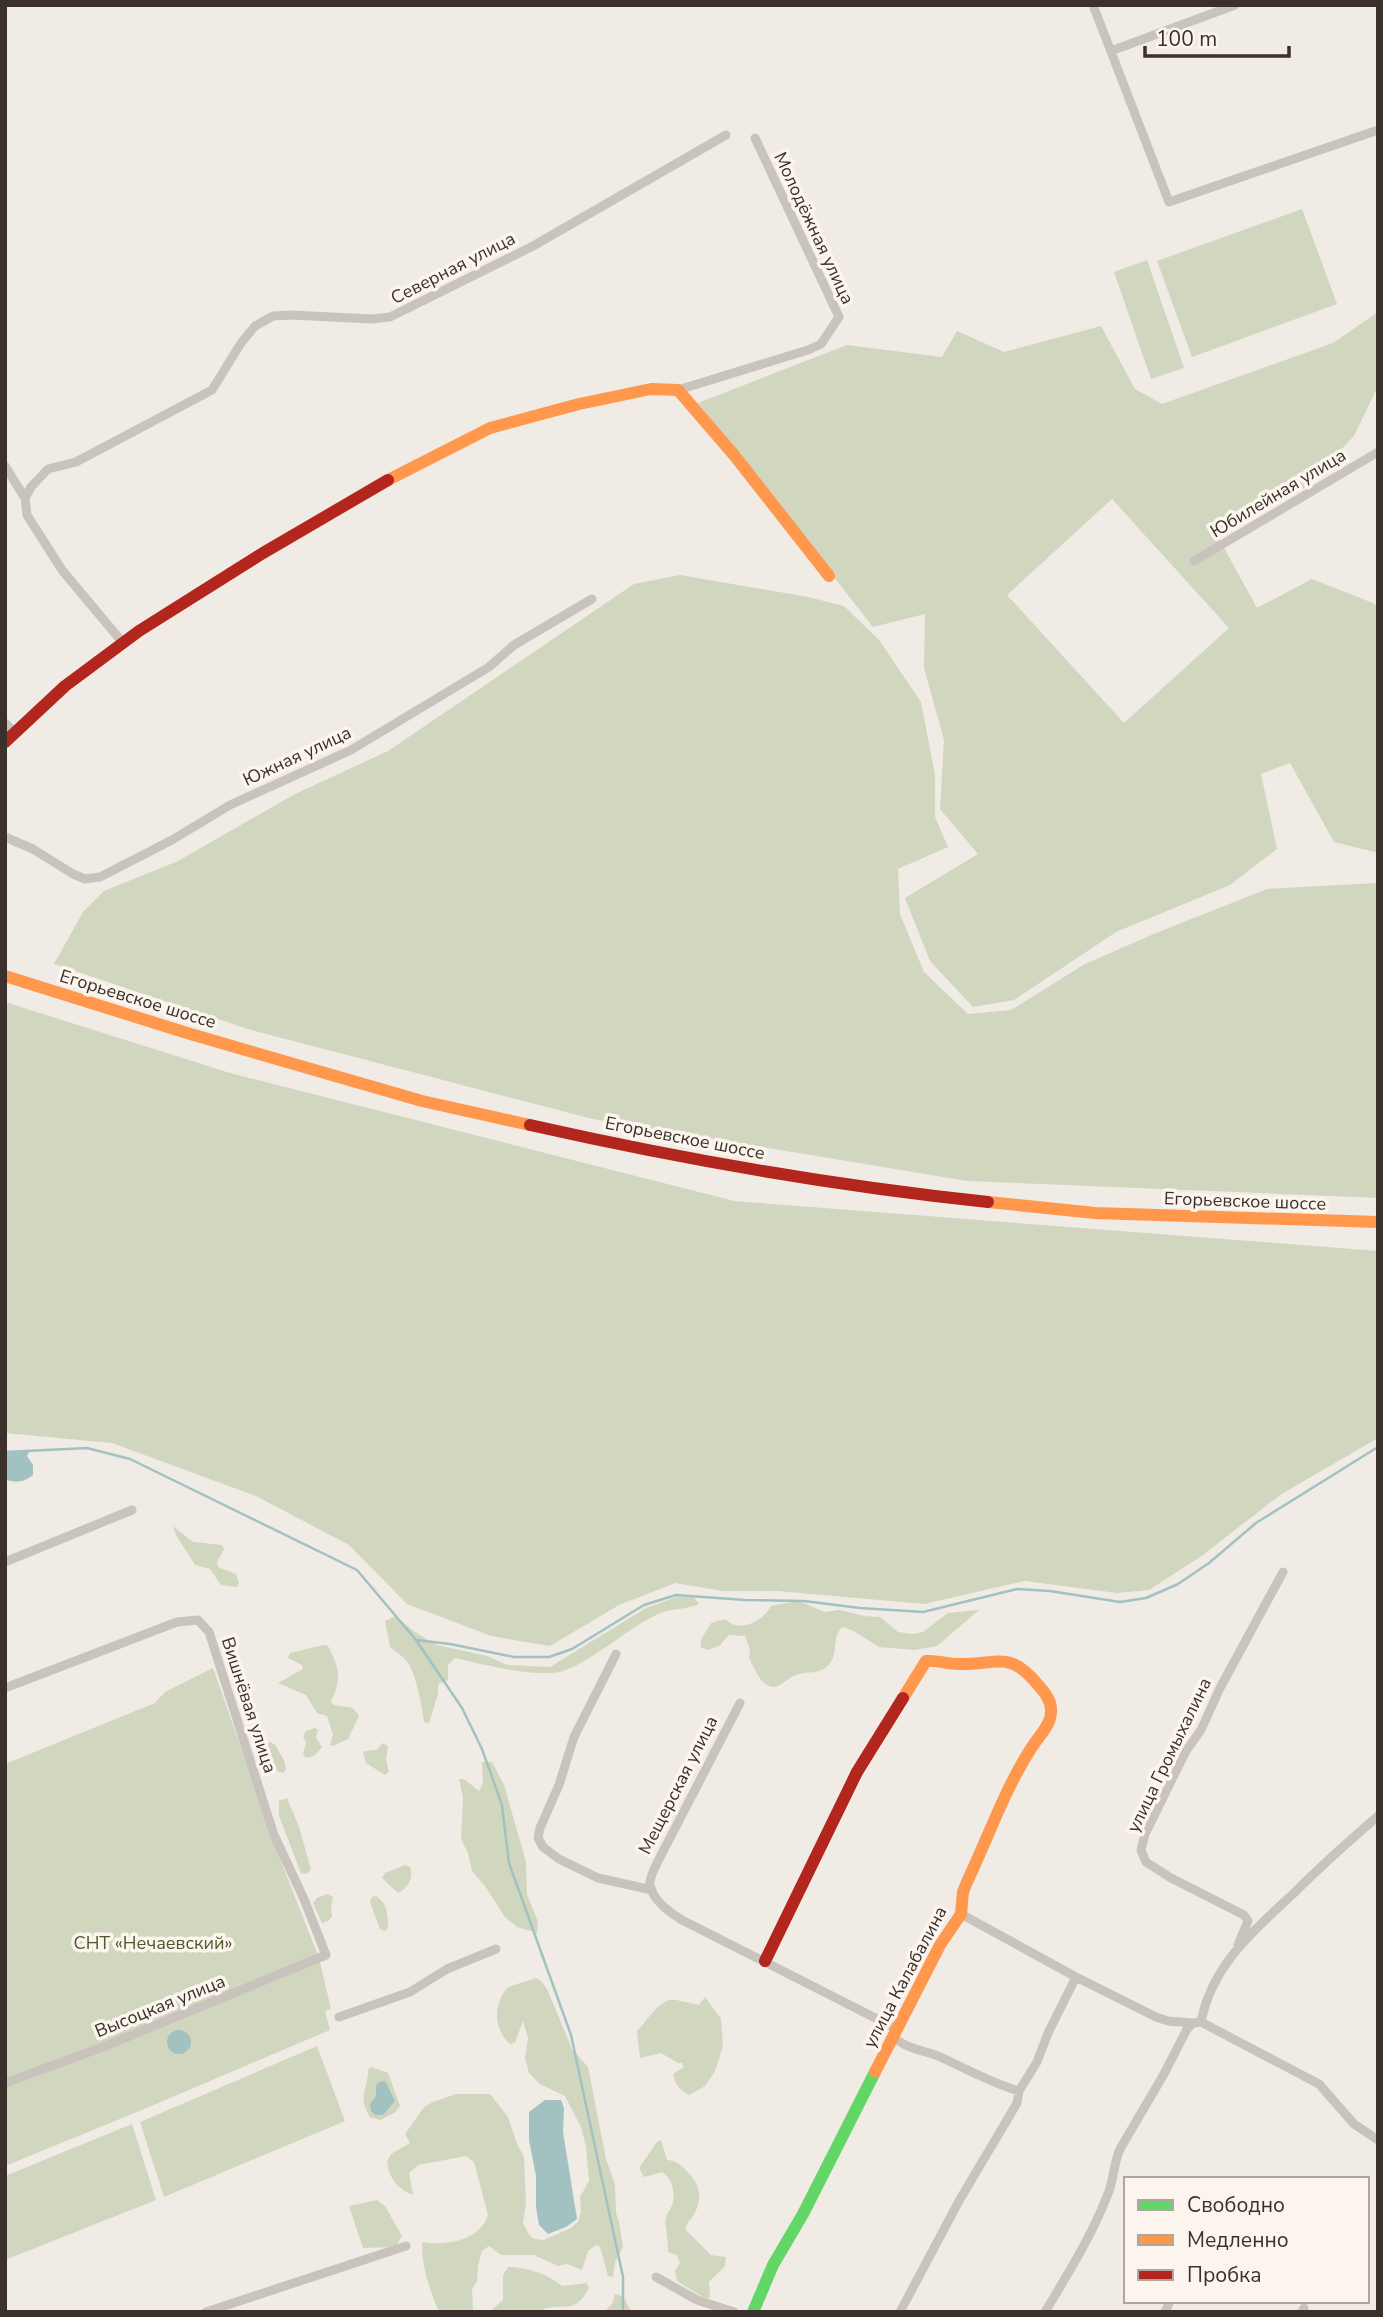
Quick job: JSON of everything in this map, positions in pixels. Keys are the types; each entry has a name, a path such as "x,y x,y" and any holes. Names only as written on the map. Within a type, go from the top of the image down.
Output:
{"street":[{"path":"1093,5 1169,202 1378,130"},
{"path":"1111,51 1235,5"},
{"name":"Северная улица","path":"25,498 38,478 48,469 76,462 212,390 241,343 255,326 273,316 291,314 372,319 390,317 533,246 726,135"},
{"name":"Молодёжная улица","path":"678,390 808,350 821,344 839,317 755,138"},
{"path":"8,732 65,685 123,643 275,546 399,473 490,428 579,404 651,389 678,390 734,454 829,576"},
{"name":"Юбилейная улица","path":"1194,561 1378,452"},
{"path":"5,466 25,498 27,515 62,570 123,643"},
{"name":"Южная улица","path":"5,837 33,849 73,874 85,879 100,877 172,840 230,805 351,750 489,667 514,645 592,599"},
{"name":"Егорьевское шоссе","path":"5,976 187,1033 422,1101 642,1150 919,1195 1094,1213 1378,1222"},
{"path":"5,1562 132,1510"},
{"name":"улица Громыхалина","path":"1237,1946 1248,1921 1244,1915 1171,1878 1146,1862 1141,1850 1145,1834 1186,1751 1201,1730 1220,1688 1283,1572"},
{"name":"Вишнёвая улица","path":"5,1688 177,1622 198,1620 209,1632 274,1835 326,1955"},
{"path":"616,1654 574,1737 559,1785 540,1828 538,1838 543,1847 559,1859 598,1878 652,1890 674,1916 765,1961 895,2033 901,2043 1019,2091"},
{"name":"улица Калабалина","path":"753,2312 773,2265 803,2214 940,1945 961,1914 961,1902 967,1882 1026,1757 1046,1727 1051,1715 1051,1703 1031,1676 1015,1663 995,1660 958,1664 933,1660 924,1664 858,1772 765,1961"},
{"name":"Мещерская улица","path":"652,1890 650,1882 657,1863 740,1703"},
{"path":"1045,2312 1096,2224 1110,2189 1120,2148 1187,2029 1197,2022 1209,1993 1237,1946 1378,1816"},
{"path":"961,1914 1156,2017 1168,2021 1197,2022 1319,2084 1354,2124 1378,2140"},
{"path":"339,2017 410,1992 447,1969 496,1949"},
{"name":"Высоцкая улица","path":"5,2083 103,2047 326,1955"},
{"path":"900,2312 959,2201 1017,2103 1019,2091 1037,2062 1076,1977"},
{"path":"206,2312 406,2246"},
{"path":"656,2277 697,2300 734,2312"}],"green space":[{"path":"1302,209 1337,304 1192,357 1157,261"},
{"path":"1147,260 1184,368 1151,379 1114,272"},
{"path":"1378,312 1378,386 1354,436 1302,490 1218,537 1257,608 1312,579 1378,607 1378,853 1334,842 1290,763 1261,774 1277,849 1230,885 1116,932 1014,1000 973,1007 930,961 905,898 978,854 940,809 944,740 924,668 925,614 873,627 698,403 847,345 942,357 957,331 1004,352 1101,326 1135,389 1162,404 1333,343","holes":["1112,499 1229,628 1124,723 1007,595"]},
{"path":"680,575 808,597 844,606 879,640 921,702 935,775 935,817 948,847 898,869 900,914 924,972 968,1014 1011,1010 1085,964 1267,889 1378,883 1378,1198 967,1181 593,1119 251,1030 54,964 83,912 104,891 178,861 295,794 388,751 634,584"},
{"path":"5,1002 230,1073 734,1201 1378,1251 1378,1438 1280,1495 1203,1555 1149,1590 1117,1593 1025,1581 924,1604 778,1591 723,1591 675,1583 619,1605 550,1646 491,1636 407,1604 349,1545 256,1496 112,1443 5,1433"},
{"path":"173,1526 193,1542 222,1545 224,1549 217,1562 218,1567 236,1574 239,1583 237,1587 221,1585 210,1569 195,1565"},
{"path":"676,1597 694,1597 699,1604 658,1614 578,1664 556,1673 528,1672 455,1658 448,1665 448,1680 438,1684 438,1694 429,1723 424,1722 410,1666 390,1647 385,1621 395,1616 437,1645 487,1656 507,1665 550,1667 646,1608"},
{"path":"801,1602 825,1612 839,1610 880,1617 898,1632 913,1634 923,1632 948,1613 979,1610 937,1646 914,1650 879,1647 843,1627 837,1634 833,1658 827,1666 819,1671 796,1675 775,1687 764,1683 756,1673 749,1658 750,1650 745,1636 729,1635 719,1646 708,1650 701,1647 701,1640 711,1623 725,1619 740,1626 751,1624 761,1618 771,1606"},
{"path":"328,1646 338,1674 331,1702 334,1705 353,1708 359,1716 348,1739 333,1746 330,1745 333,1735 327,1716 317,1713 306,1695 278,1683 303,1669 302,1665 288,1658 290,1653"},
{"name":"СНТ «Нечаевский»","path":"213,1668 282,1864 319,1958 331,2009 325,2011 330,2030 5,2166 5,1764 155,1703 165,1692"},
{"path":"315,1728 318,1730 316,1737 322,1747 314,1756 306,1758 303,1754 306,1743 303,1736 306,1731"},
{"path":"271,1742 285,1762 286,1769 283,1773 278,1772 272,1760 265,1761 258,1755 263,1745"},
{"path":"383,1743 388,1746 386,1759 389,1772 385,1775 366,1763 363,1753 376,1750"},
{"path":"482,1762 492,1762 504,1785 526,1862 527,1894 538,1922 537,1933 517,1927 505,1917 472,1871 461,1839 463,1798 459,1779 464,1779 479,1791 483,1783"},
{"path":"287,1798 311,1869 307,1874 301,1873 279,1816 279,1801"},
{"path":"405,1865 410,1867 411,1879 405,1889 398,1893 382,1878 385,1873"},
{"path":"327,1894 333,1897 332,1917 322,1923 313,1903"},
{"path":"376,1896 386,1910 388,1928 385,1931 380,1929 370,1902 372,1897"},
{"path":"536,1978 547,1989 572,2049 588,2067 606,2159 615,2184 616,2213 623,2247 615,2262 613,2277 608,2276 600,2247 596,2245 588,2251 582,2270 567,2264 558,2266 534,2255 501,2255 489,2246 482,2251 477,2281 472,2289 473,2312 439,2312 427,2278 422,2242 461,2240 478,2231 488,2215 474,2162 466,2156 418,2165 409,2173 413,2195 392,2179 387,2162 391,2154 410,2143 405,2134 424,2107 456,2094 490,2094 508,2117 524,2157 526,2203 523,2223 534,2239 544,2240 571,2228 578,2222 581,2212 580,2197 589,2181 586,2146 581,2127 565,2096 540,2084 529,2073 525,2058 528,2038 523,2021 515,2043 510,2044 498,2024 500,2001 508,1987"},
{"path":"705,1997 721,2019 723,2046 715,2071 705,2086 689,2095 678,2086 673,2074 684,2067 682,2063 661,2053 640,2058 637,2031 657,2008 670,2000 699,2005"},
{"path":"317,2046 345,2121 164,2197 140,2122"},
{"path":"371,2067 388,2073 400,2106 396,2112 380,2120 370,2117 364,2103 368,2070"},
{"path":"132,2124 156,2200 5,2260 5,2176"},
{"path":"661,2140 667,2160 682,2167 694,2179 698,2189 698,2205 686,2230 711,2255 726,2257 725,2266 709,2282 710,2297 706,2299 677,2281 675,2271 680,2263 677,2255 668,2252 666,2221 674,2198 670,2181 662,2172 644,2177 639,2168"},
{"path":"377,2200 385,2206 402,2236 395,2247 363,2248 349,2206"},
{"path":"508,2267 537,2272 562,2286 587,2283 589,2288 579,2302 570,2306 545,2308 543,2312 489,2312 503,2300 503,2275"},
{"path":"615,2294 624,2297 631,2312 604,2312 612,2304"}],"water":[{"path":"30,1450 27,1456 33,1465 33,1475 20,1482 5,1479 5,1452"},
{"path":"179,2030 188,2033 191,2042 188,2051 179,2054 170,2051 167,2042 170,2033"},
{"path":"385,2081 395,2101 383,2115 375,2115 370,2104 376,2096 376,2086"},
{"path":"545,2100 561,2100 564,2108 563,2132 577,2219 548,2234 539,2225 536,2176 529,2140 529,2112"}],"waterway":[{"path":"416,1640 514,1657 549,1657 572,1649 644,1605 676,1595 804,1601 923,1612 1017,1589 1050,1591 1120,1602 1146,1598 1178,1584 1209,1563 1256,1523 1378,1447"},
{"path":"5,1452 87,1448 130,1459 357,1570 416,1640 462,1708 482,1749 502,1805 509,1863 571,2035 623,2277 623,2312"}],"traffic: fast":[{"path":"753,2312 773,2265 803,2214 875,2072"}],"traffic: slow":[{"path":"388,480 490,428 579,404 651,389 678,390 734,455 829,576"},
{"path":"5,976 187,1033 422,1101 530,1125"},
{"path":"988,1202 1095,1213 1378,1222"},
{"path":"875,2072 940,1945 961,1914 963,1892 997,1813 1013,1779 1051,1715 1049,1700 1039,1686 1029,1674 1011,1663 958,1664 926,1661 903,1698"}],"traffic: jam":[{"path":"5,742 65,686 139,631 263,553 388,480"},
{"path":"530,1125 758,1170 988,1202"},
{"path":"765,1961 857,1772 903,1698"}]}
